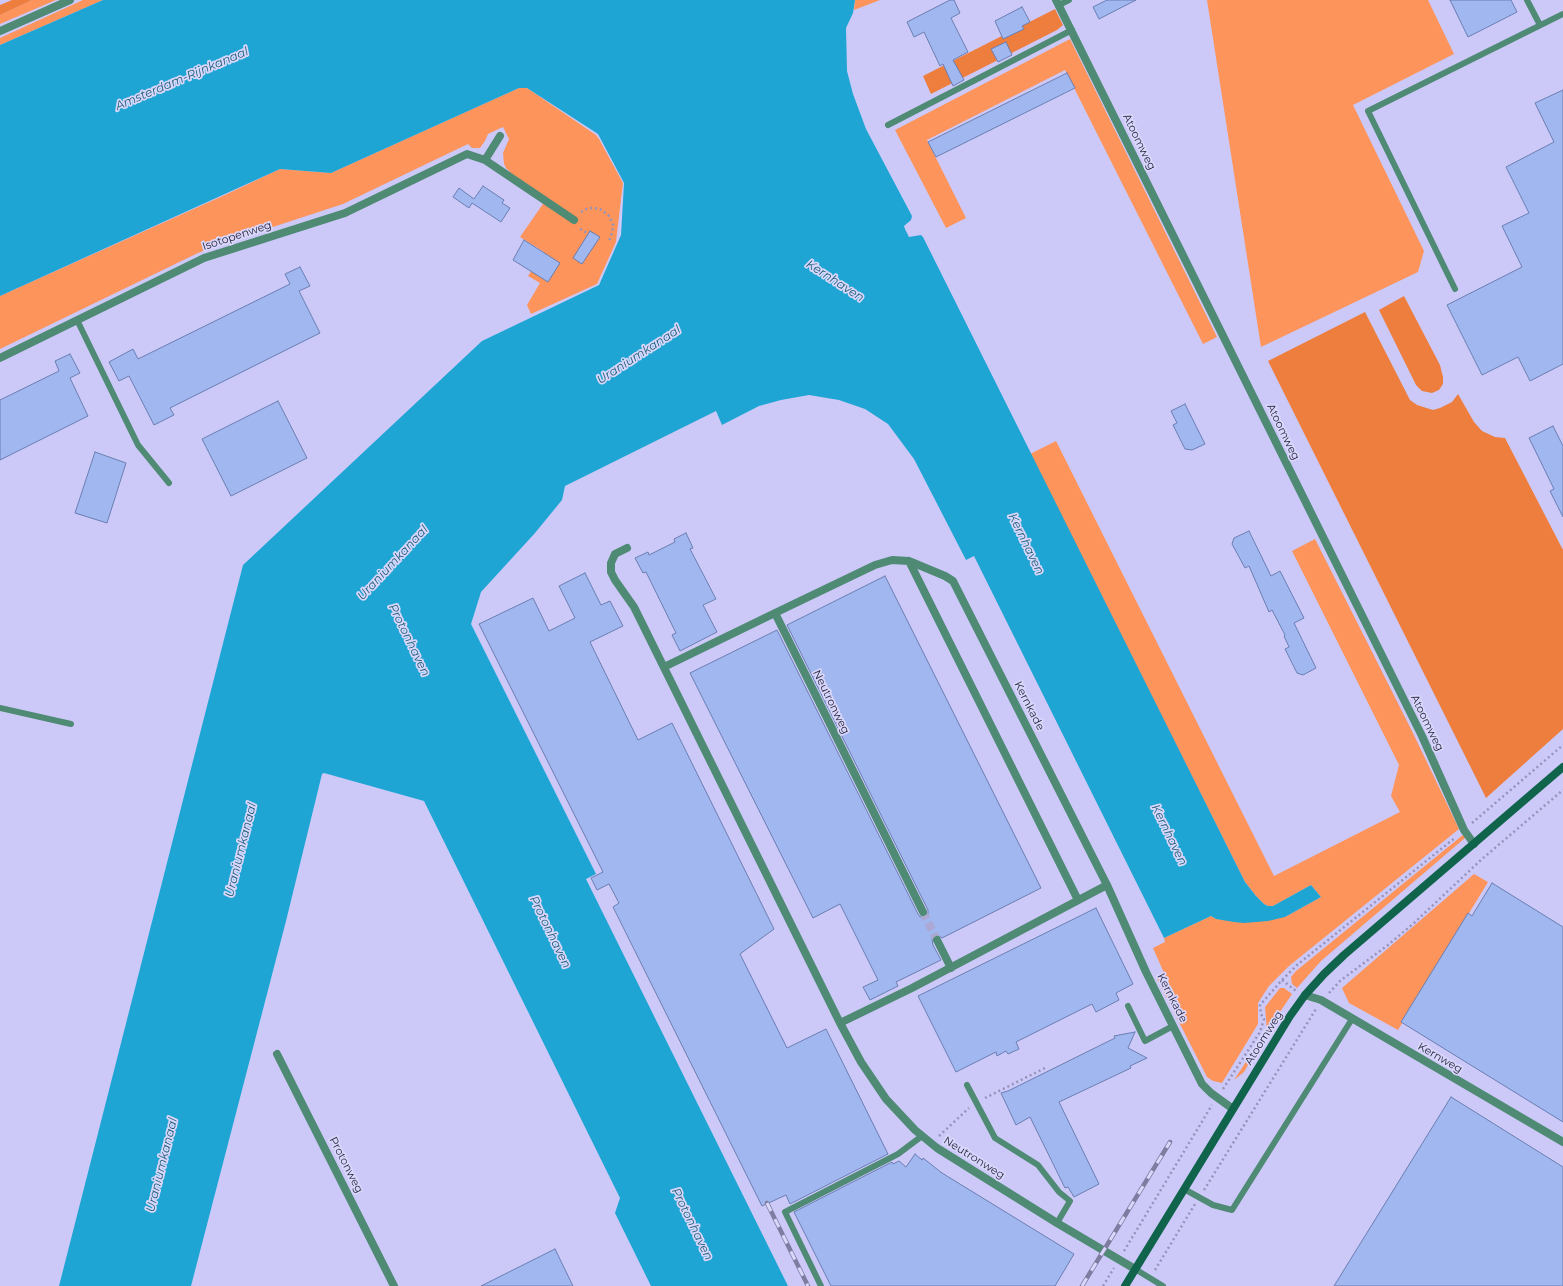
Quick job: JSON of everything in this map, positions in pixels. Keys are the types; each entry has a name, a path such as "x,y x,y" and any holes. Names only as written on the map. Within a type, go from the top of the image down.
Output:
{"street":[{"path":"0,31 70,0"},
{"name":"Atoomweg","path":"1058,2 1422,736 1464,830 1474,844"},
{"path":"485,160 500,136"},
{"name":"Isotopenweg","path":"0,358 204,258 345,213 467,154 485,160 576,224"},
{"name":"Neutronweg","path":"627,548 615,554 611,563 611,572 634,607 840,1023 861,1062 886,1099 922,1136 937,1148 1057,1223 1135,1269"},
{"name":"Kernkade","path":"775,613 875,565 892,560 909,561 945,576 953,581 1107,885 1146,972 1202,1084 1211,1093 1233,1109"},
{"path":"909,561 1078,900"},
{"path":"664,667 775,613"},
{"name":"Neutronweg","path":"775,613 923,912"},
{"name":"Atoomweg","path":"1125,1286 1290,1016 1305,995 1344,955 1563,767"},
{"path":"840,1023 951,968 1107,885"},
{"path":"937,940 951,968"},
{"name":"Kernweg","path":"1305,995 1321,1000 1563,1142"},
{"name":"Protonweg","path":"277,1054 394,1286"}],"lane":[{"name":"Atoomweg","path":"1058,2 1068,0"},
{"path":"1527,0 1540,25"},
{"path":"1455,289 1368,112 1563,14"},
{"path":"888,124 1072,30"},
{"path":"77,320 138,445 169,483"},
{"path":"0,708 71,724"},
{"path":"1128,1006 1145,1041 1174,1026"},
{"path":"1184,1189 1213,1205 1232,1210 1352,1019"},
{"path":"967,1085 995,1138 1038,1165 1059,1192 1070,1201 1057,1223"},
{"path":"821,1286 785,1212 898,1154 922,1136"},
{"path":"1135,1269 1163,1286"}],"path":[{"path":"587,233 576,224 580,213 588,208 596,208 604,211 610,217 613,225 609,241"},
{"path":"1282,980 1294,990 1305,995"}],"shaded area":[{"path":"12,0 32,0 0,15 0,5"},
{"path":"32,0 56,0 0,24 0,15"},
{"path":"83,0 103,0 0,45 0,38"},
{"path":"855,0 880,0 854,10"},
{"path":"1207,0 1428,0 1454,54 1353,105 1424,251 1418,272 1261,347"},
{"path":"1055,9 1063,25 1057,30 931,94 923,76"},
{"path":"1070,39 1217,337 1203,344 1065,70 927,140 966,218 946,228 895,130"},
{"path":"519,88 527,88 596,135 623,183 616,242 597,284 531,314 527,305 540,283 528,276 544,252 520,237 547,198 513,175 506,168 503,153 509,139 503,127 488,134 480,148 472,148 468,144 343,204 198,253 0,349 0,296 280,169 331,173"},
{"path":"1404,296 1440,365 1443,384 1439,390 1432,393 1422,391 1416,385 1379,310"},
{"path":"1365,312 1410,400 1417,405 1433,410 1452,402 1458,394 1474,422 1482,431 1495,437 1505,438 1563,550 1563,729 1486,798 1268,361"},
{"path":"1056,441 1274,876 1400,812 1391,796 1399,765 1292,551 1315,539 1412,731 1459,829 1289,966 1269,986 1258,1003 1258,1024 1222,1083 1213,1081 1207,1077 1156,977 1164,973 1153,948 1165,942 1164,938 1211,916 1216,919 1225,920 1285,917 1321,897 1311,885 1273,906 1268,906 1256,896 1245,882 1030,454"},
{"path":"1464,834 1465,838 1321,961 1297,988 1292,984 1291,977 1296,971"},
{"path":"1474,874 1488,882 1398,1030 1349,1003 1342,988"},
{"path":"1280,988 1284,988 1292,994 1268,1030 1244,1072 1234,1080 1267,1030 1265,1007"}],"water":[{"path":"103,0 855,0 853,13 846,28 847,71 853,94 866,129 912,216 911,220 904,226 909,237 921,235 923,237 1245,882 1256,896 1268,906 1273,906 1311,885 1321,897 1285,917 1268,921 1244,923 1216,919 1211,916 1164,938 974,556 966,560 914,459 888,424 865,409 839,400 809,395 759,406 722,425 716,411 565,486 562,500 535,533 481,592 471,624 596,874 586,879 788,1286 651,1286 615,1213 620,1198 424,801 324,773 322,774 286,921 191,1286 59,1286 243,565 482,341 599,285 621,235 624,183 598,134 527,88 519,88 331,173 280,169 0,296 0,45"}],"building":[{"path":"950,0 954,0 960,13 951,18 968,52 953,60 964,80 953,86 943,64 940,66 924,32 914,37 907,22"},
{"path":"1107,0 1136,0 1099,19 1093,7"},
{"path":"1450,0 1511,0 1517,12 1468,37"},
{"path":"1022,7 1030,22 1022,26 1024,29 1003,39 995,21"},
{"path":"1006,42 1012,55 998,62 991,49"},
{"path":"1067,73 1075,88 936,157 928,142"},
{"path":"1563,90 1563,364 1530,381 1518,357 1482,375 1447,305 1522,267 1502,226 1529,213 1506,167 1554,142 1535,103"},
{"path":"483,186 504,200 502,203 510,208 501,222 472,203 469,208 453,197 459,188 474,199"},
{"path":"590,231 600,237 582,264 573,258"},
{"path":"524,240 560,263 548,282 513,260"},
{"path":"300,267 310,286 299,291 320,333 170,408 174,415 154,425 129,376 119,381 109,362 133,349 138,359 290,284 285,274"},
{"path":"70,354 80,373 70,378 88,416 0,460 0,400 59,371 55,361"},
{"path":"278,401 307,458 231,496 202,439"},
{"path":"1185,404 1205,444 1192,450 1185,449 1173,425 1177,423 1171,411"},
{"path":"1553,426 1563,446 1563,517 1550,491 1554,489 1529,438"},
{"path":"95,452 126,463 107,523 75,513"},
{"path":"1249,531 1271,576 1280,571 1304,618 1294,623 1316,668 1303,675 1297,673 1285,649 1289,647 1284,636 1285,635 1272,610 1269,612 1249,566 1245,568 1232,544 1234,538"},
{"path":"686,533 693,548 690,549 716,599 703,605 717,632 680,651 672,635 676,633 646,572 643,573 635,558 648,552 649,555 675,542 674,539"},
{"path":"585,573 601,605 610,601 623,626 590,642 638,740 672,723 774,929 740,954 787,1048 826,1029 888,1154 790,1204 786,1195 762,1206 613,907 619,903 609,884 597,890 591,878 603,872 479,624 533,598 549,631 575,618 559,586"},
{"path":"885,576 1041,888 942,938 938,935 934,935 932,939 933,945 941,960 896,982 898,986 870,1000 863,987 878,980 840,904 813,918 690,673 777,630 918,914 920,917 925,917 928,915 928,910 787,625"},
{"path":"1492,883 1563,927 1563,1122 1401,1022 1468,913 1472,916"},
{"path":"1096,908 1133,984 1116,993 1119,1000 1096,1012 1092,1004 1016,1042 1019,1049 1008,1054 1006,1051 997,1056 996,1052 956,1072 918,996"},
{"path":"1135,1032 1128,1048 1147,1058 1130,1066 1131,1068 1059,1102 1099,1184 1074,1197 1068,1187 1065,1188 1030,1117 1016,1125 1001,1093 1008,1091 1115,1038 1114,1036"},
{"path":"1451,1097 1563,1167 1563,1286 1334,1286"},
{"path":"915,1154 922,1160 923,1158 942,1173 1074,1254 1055,1286 831,1286 794,1212 892,1162 893,1164 899,1161 906,1167"},
{"path":"555,1249 573,1286 481,1286"}],"tunnel":[{"path":"923,912 937,940"}],"railway":[{"path":"1082,1286 1170,1142"},
{"path":"767,1203 808,1286"}],"water label":[{"name":"Amsterdam-Rijnkanaal","path":"182,79"},
{"name":"Kernhaven","path":"835,281"},
{"name":"Uraniumkanaal","path":"639,355"},
{"name":"Kernhaven","path":"1026,544"},
{"name":"Uraniumkanaal","path":"393,563"},
{"name":"Protonhaven","path":"409,640"},
{"name":"Kernhaven","path":"1169,835"},
{"name":"Uraniumkanaal","path":"241,850"},
{"name":"Protonhaven","path":"550,932"},
{"name":"Uraniumkanaal","path":"162,1165"},
{"name":"Protonhaven","path":"692,1224"}]}
